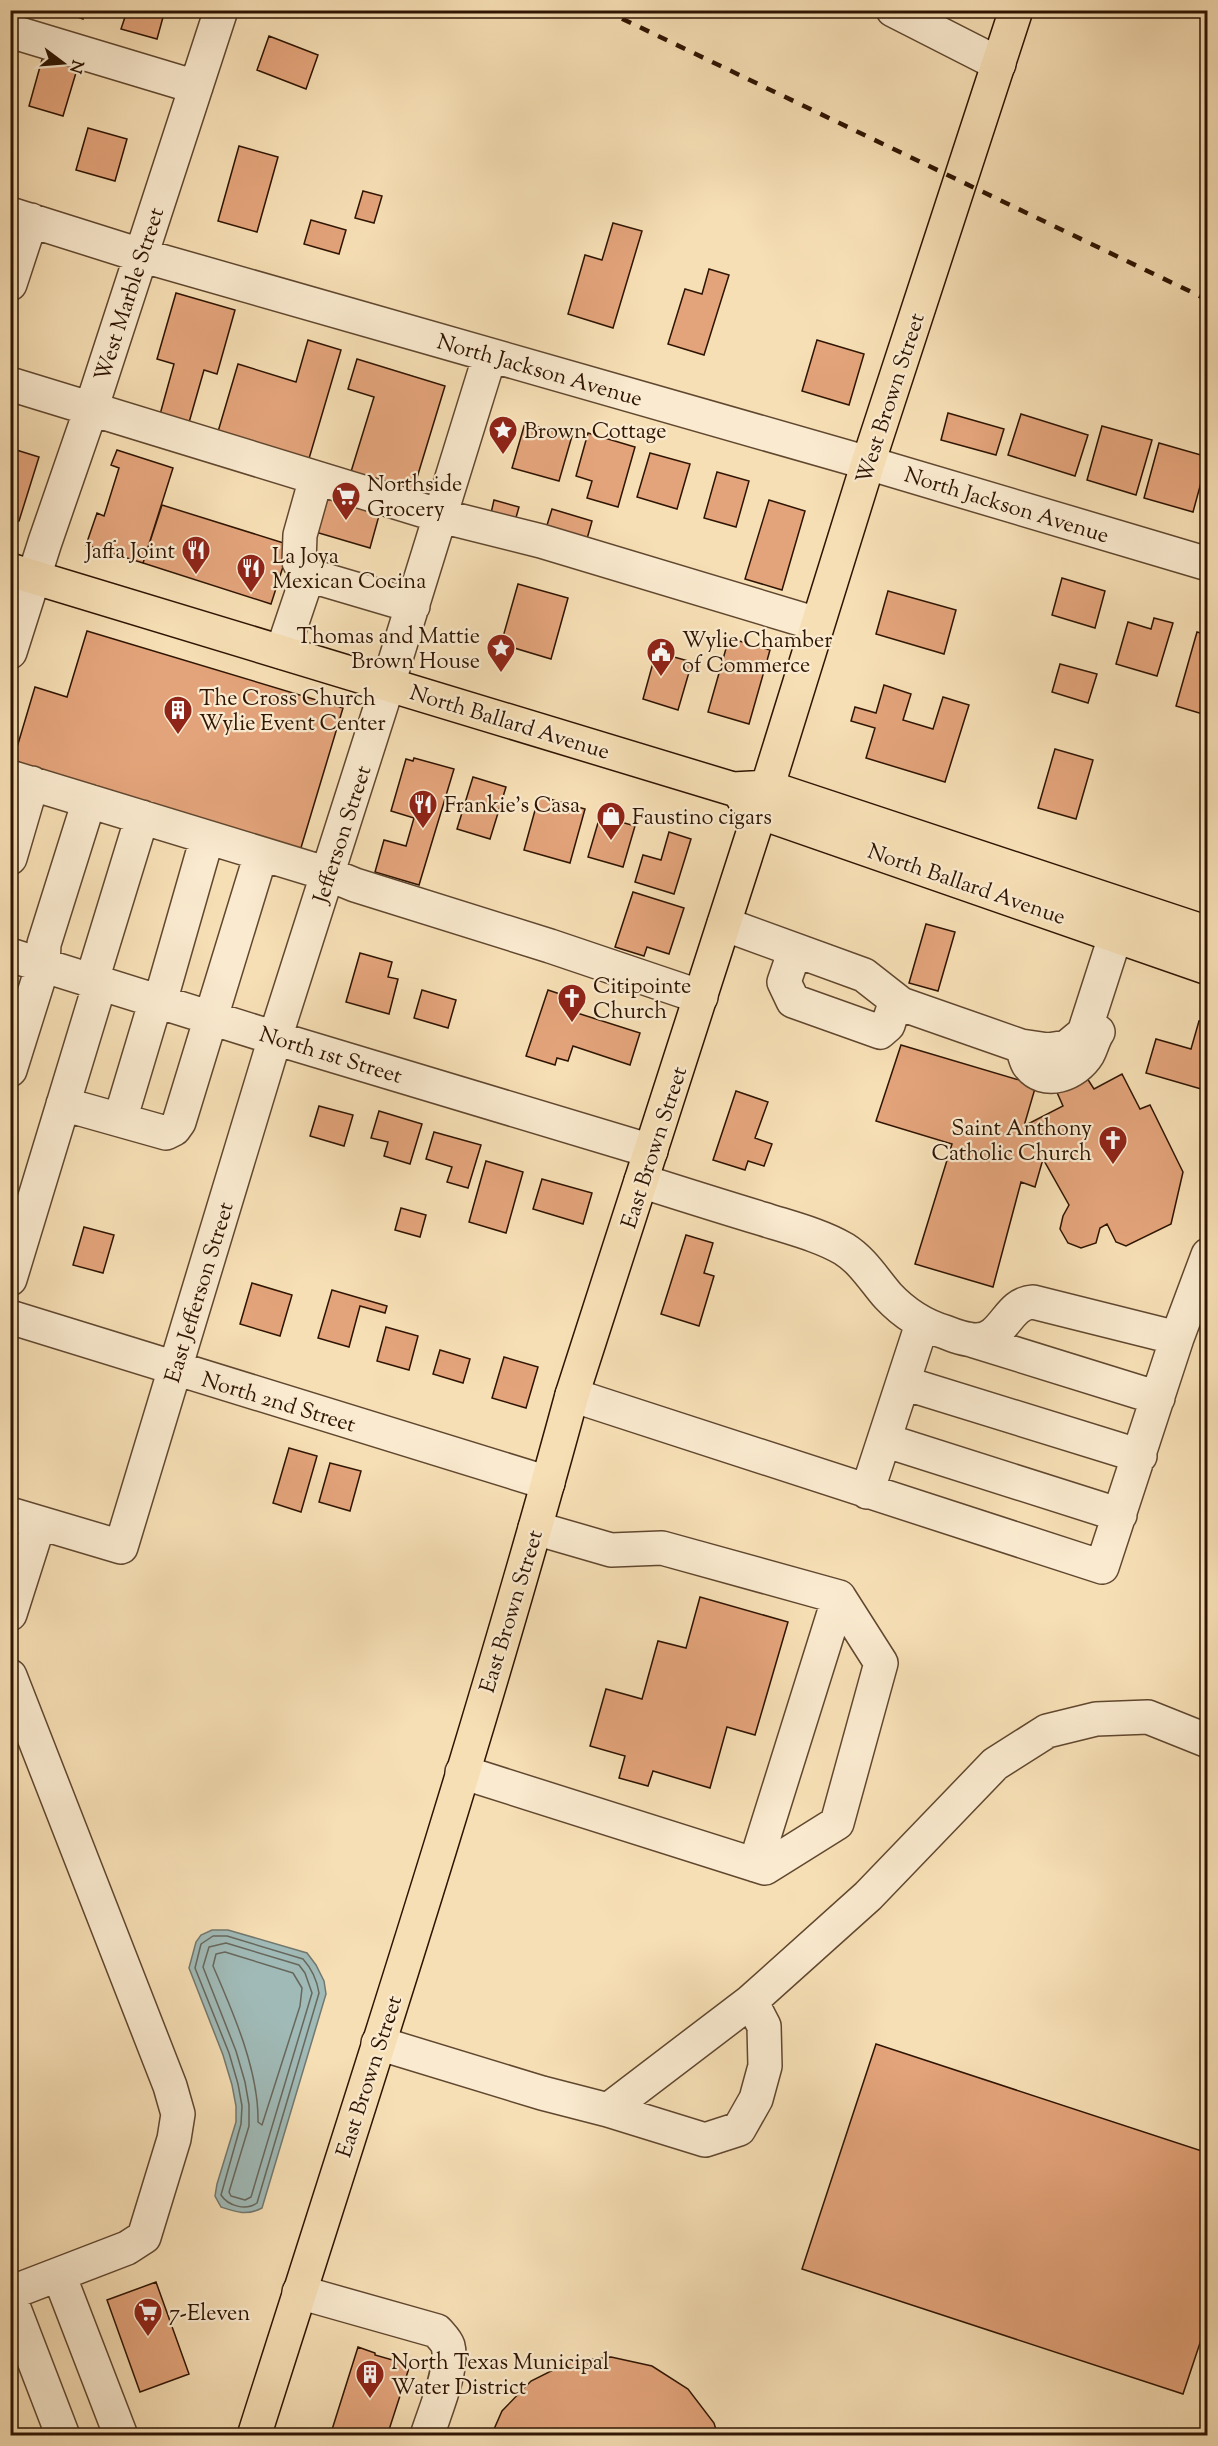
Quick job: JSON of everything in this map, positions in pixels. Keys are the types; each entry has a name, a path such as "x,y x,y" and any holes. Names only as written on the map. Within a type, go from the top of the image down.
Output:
{"main road":[{"name":"West Brown Street","path":"763,800 868,463 1016,10"},
{"name":"North Ballard Avenue","path":"22,574 733,789 1208,968"},
{"name":"North Ballard Avenue","path":"763,800 1137,908 1208,933"},
{"name":"East Brown Street","path":"254,2436 462,1772 572,1395 763,800"}],"street":[{"name":"West Marble Street","path":"10,652 22,574 91,409 221,10"},
{"path":"893,10 999,64"},
{"path":"10,31 196,87"},
{"path":"10,284 21,217"},
{"name":"North Jackson Avenue","path":"21,217 140,255 868,463 1208,564"},
{"name":"Jefferson Street","path":"275,1038 413,606 490,355"},
{"path":"10,384 441,516 541,541 818,624"},
{"path":"316,478 300,535 299,562 308,575 413,606"},
{"path":"282,652 308,575"},
{"path":"10,858 21,780 328,874 701,997"},
{"path":"10,1071 43,965 45,944 89,801"},
{"path":"10,1279 63,1104 142,817"},
{"path":"120,1120 207,838"},
{"path":"63,1104 166,1133 174,1129 179,1122 261,854"},
{"path":"724,924 864,975 901,1004 1021,1046 1048,1050 1068,1047 1089,1036 1137,908"},
{"path":"795,950 784,982 793,1001 880,1032 888,1025 896,1000"},
{"name":"North 1st Street","path":"10,955 275,1038 651,1151"},
{"name":"East Jefferson Street","path":"25,1519 121,1547 275,1038"},
{"path":"641,1181 832,1243 861,1262 888,1296 922,1324 1158,1398"},
{"path":"572,1395 1102,1567 1177,1338 1208,1255"},
{"path":"968,1339 977,1340 990,1336 1002,1326 1016,1307 1024,1302 1033,1302 1177,1338"},
{"name":"North 2nd Street","path":"10,1317 548,1483"},
{"path":"867,1492 922,1324"},
{"path":"904,1383 1140,1456"},
{"path":"884,1440 1120,1515"},
{"path":"10,1614 25,1519"},
{"path":"462,1772 765,1868 837,1823 881,1663 839,1597 662,1548 611,1550 535,1528"},
{"path":"755,1865 839,1597"},
{"path":"10,1676 170,2086 178,2114 168,2162 144,2237 127,2248 10,2295 63,2436"},
{"path":"608,2110 751,2001 868,1896 995,1764 1047,1731 1096,1719 1148,1717 1208,1741"},
{"path":"378,2043 705,2140 739,2129 756,2099 765,2066 764,2026 751,2001"},
{"path":"59,2274 121,2436"},
{"path":"299,2292 437,2331 445,2339 449,2348 446,2373 427,2436"}],"water":[{"path":"212,1930 228,1930 307,1953 324,1981 326,1994 262,2208 246,2213 221,2207 215,2196 236,2122 236,2106 223,2055 189,1968 196,1942 201,1935"}],"building":[{"path":"59,10 86,10 83,19"},
{"path":"121,10 165,10 157,39 121,29 125,17 120,16"},
{"path":"269,36 318,55 306,89 257,70"},
{"path":"43,56 78,66 63,116 29,106"},
{"path":"88,128 127,139 115,181 76,170"},
{"path":"239,146 278,157 257,232 218,221"},
{"path":"363,191 382,196 374,223 355,218"},
{"path":"311,220 346,230 339,254 304,244"},
{"path":"613,223 642,231 613,328 568,314 585,255 602,260"},
{"path":"709,269 729,275 704,355 668,344 685,289 702,294"},
{"path":"176,293 235,310 217,374 204,370 188,426 159,418 174,364 157,359"},
{"path":"308,340 341,350 308,462 217,435 238,364 296,382"},
{"path":"817,340 864,354 849,405 802,391"},
{"path":"357,359 445,386 412,494 350,475 374,397 348,389"},
{"path":"948,413 1004,429 996,455 941,440"},
{"path":"1021,414 1088,435 1075,476 1008,455"},
{"path":"525,423 572,436 559,481 512,468"},
{"path":"1102,426 1152,440 1136,495 1087,480"},
{"path":"588,433 635,447 618,507 587,498 592,481 576,476"},
{"path":"1159,443 1208,457 1193,512 1144,498"},
{"path":"10,448 39,457 19,521 13,524 10,524"},
{"path":"117,450 173,468 143,563 86,545 97,513 104,516 119,468 111,465"},
{"path":"650,453 690,464 677,509 637,497"},
{"path":"717,472 749,481 736,527 704,518"},
{"name":"Northside Grocery","path":"322,495 380,512 370,548 312,531"},
{"path":"494,500 519,507 513,528 489,522"},
{"path":"769,500 805,511 782,590 745,579"},
{"path":"162,505 290,545 271,604 143,563"},
{"path":"552,509 592,521 585,546 544,535"},
{"path":"1062,578 1105,591 1095,628 1052,615"},
{"path":"518,584 568,598 551,659 501,644"},
{"path":"888,591 956,610 944,654 876,634"},
{"path":"1154,618 1173,623 1157,676 1116,664 1128,622 1151,629"},
{"name":"The Cross Church Wylie Event Center","path":"87,631 343,708 300,851 12,764 35,687 67,697"},
{"path":"1197,632 1208,635 1206,715 1176,706"},
{"path":"729,638 770,650 749,724 708,712"},
{"path":"656,652 692,662 678,710 643,699"},
{"path":"1060,664 1097,674 1088,703 1052,692"},
{"path":"884,685 911,694 903,720 933,729 943,697 969,705 945,782 866,758 875,728 851,721 855,707 876,713"},
{"path":"1055,749 1093,760 1076,819 1038,808"},
{"name":"Frankie's Casa","path":"414,758 454,769 419,885 375,872 384,840 406,846 414,818 391,811 406,759 413,761"},
{"path":"473,777 506,787 490,839 457,829"},
{"path":"539,796 585,809 570,863 524,850"},
{"name":"Faustino cigars","path":"600,816 635,826 623,867 588,857"},
{"path":"669,832 691,839 674,894 635,882 643,855 661,860"},
{"path":"633,892 684,908 669,954 647,947 644,956 615,947"},
{"path":"926,924 955,932 938,991 909,983"},
{"path":"360,953 392,962 388,977 398,979 389,1014 346,1002"},
{"path":"422,990 456,1000 448,1028 414,1018"},
{"name":"Citipointe Church","path":"548,990 578,1000 574,1012 640,1033 630,1065 573,1046 568,1061 557,1058 555,1065 526,1056"},
{"path":"1199,1021 1208,1024 1208,1091 1146,1073 1156,1039 1191,1049"},
{"name":"Saint Anthony Catholic Church","path":"901,1045 1036,1085 1024,1126 1063,1106 1055,1088 1085,1075 1094,1089 1122,1074 1140,1109 1150,1105 1183,1172 1171,1224 1126,1246 1116,1242 1107,1224 1100,1228 1096,1243 1081,1248 1068,1243 1060,1229 1069,1205 1043,1159 1035,1187 1021,1182 993,1287 915,1264 952,1144 876,1121"},
{"path":"736,1091 768,1102 755,1138 772,1144 764,1166 748,1161 745,1170 713,1160"},
{"path":"319,1106 353,1115 344,1146 310,1136"},
{"path":"379,1111 422,1124 410,1164 384,1156 388,1142 371,1138"},
{"path":"434,1132 481,1145 468,1188 447,1182 452,1167 426,1159"},
{"path":"486,1161 523,1172 506,1233 469,1222"},
{"path":"542,1179 592,1193 583,1224 533,1209"},
{"path":"401,1208 426,1215 420,1237 395,1230"},
{"path":"84,1227 114,1235 103,1273 73,1265"},
{"path":"686,1235 713,1243 704,1273 714,1276 699,1326 661,1314"},
{"path":"252,1283 292,1295 280,1336 240,1324"},
{"path":"332,1290 387,1306 385,1313 360,1306 349,1347 318,1338"},
{"path":"386,1327 418,1336 409,1370 377,1361"},
{"path":"440,1350 470,1359 463,1383 433,1374"},
{"path":"504,1357 538,1367 526,1408 492,1398"},
{"path":"289,1448 317,1456 301,1512 273,1503"},
{"path":"330,1463 361,1471 350,1511 319,1502"},
{"path":"700,1597 788,1622 755,1735 727,1727 710,1788 653,1771 648,1786 619,1778 625,1756 590,1746 606,1689 642,1699 658,1641 686,1648"},
{"path":"876,2044 1208,2153 1208,2319 1183,2394 802,2269"},
{"name":"7-Eleven","path":"156,2282 189,2374 140,2392 107,2300"},
{"name":"North Texas Municipal Water District","path":"358,2347 375,2353 375,2355 410,2365 387,2436 330,2436"},
{"path":"611,2357 652,2366 688,2389 714,2423 718,2436 491,2436 502,2411 531,2381 569,2362"}],"railway":[{"path":"604,10 1208,300"}],"place":[{"name":"Brown Cottage","path":"503,456"},
{"name":"Northside Grocery","path":"346,522"},
{"name":"Jaffa Joint","path":"196,576"},
{"name":"La Joya Mexican Cocina","path":"251,594"},
{"name":"Thomas and Mattie Brown House","path":"501,674"},
{"name":"Wylie Chamber of Commerce","path":"661,678"},
{"name":"The Cross Church Wylie Event Center","path":"178,736"},
{"name":"Frankie's Casa","path":"423,830"},
{"name":"Faustino cigars","path":"611,842"},
{"name":"Citipointe Church","path":"572,1024"},
{"name":"Saint Anthony Catholic Church","path":"1113,1166"},
{"name":"7-Eleven","path":"148,2338"},
{"name":"North Texas Municipal Water District","path":"370,2400"}]}
